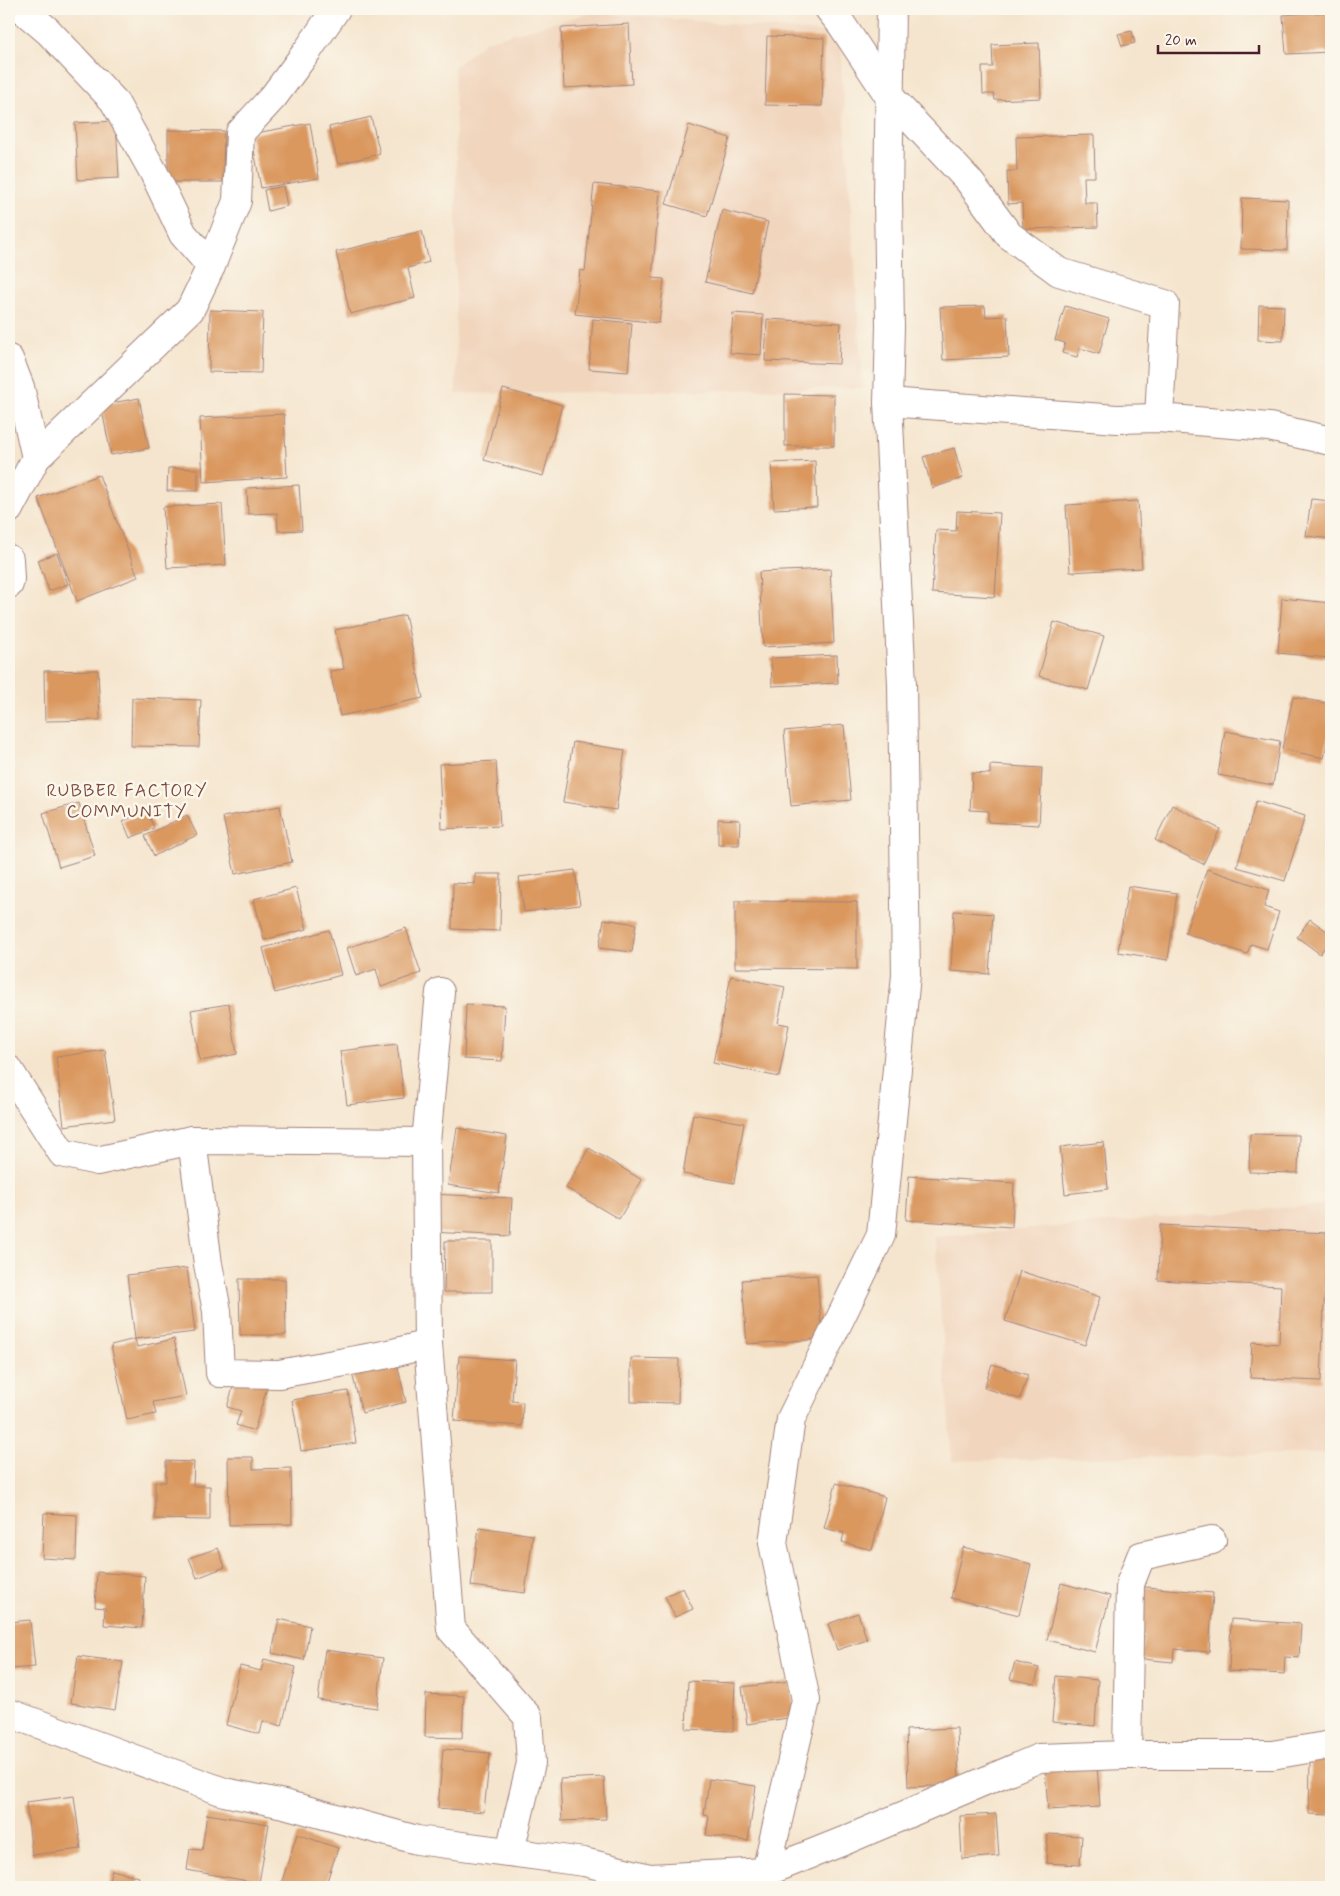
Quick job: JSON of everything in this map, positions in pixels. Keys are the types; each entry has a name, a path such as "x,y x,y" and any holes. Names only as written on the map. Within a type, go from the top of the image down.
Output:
{"street":[{"path":"22,9 48,31 114,101 154,173 183,234 211,266"},
{"path":"9,509 36,458 190,310 211,266 237,201 240,133 274,96 336,9"},
{"path":"829,9 842,25 889,96 969,181 1008,235 1058,272 1165,304 1159,418"},
{"path":"766,1872 806,1700 773,1544 791,1419 881,1235 906,975 902,684 888,402 890,327 888,197 891,9"},
{"path":"9,359 20,387 36,458"},
{"path":"888,402 1117,419 1159,418 1269,427 1331,441"},
{"path":"9,559 9,584"},
{"path":"440,992 426,1142 428,1344 451,1630 528,1717 531,1763 510,1851"},
{"path":"9,1070 62,1153 97,1161 192,1140 426,1142"},
{"path":"192,1140 216,1311 220,1373 279,1374 389,1354 428,1344"},
{"path":"1127,1755 1130,1584 1141,1556 1212,1540"},
{"path":"9,1713 224,1792 284,1804 417,1840 584,1862 650,1878 766,1872 1039,1758 1127,1755 1272,1755 1331,1745"}],"shaded area":[{"path":"595,12 839,34 863,388 456,394 456,132 454,67 486,41"},
{"path":"1331,1204 1331,1453 952,1461 935,1237"}],"building":[{"path":"1331,12 1331,52 1286,54 1283,15"},
{"path":"629,24 632,84 564,88 561,28"},
{"path":"1132,31 1135,43 1122,46 1118,34"},
{"path":"767,36 824,38 822,106 765,105"},
{"path":"1039,43 1041,98 995,100 994,94 983,94 982,67 993,67 992,45"},
{"path":"371,117 380,154 338,164 329,127"},
{"path":"116,121 119,178 78,180 75,123"},
{"path":"310,123 319,178 261,188 251,134"},
{"path":"689,125 730,138 707,216 666,204"},
{"path":"168,130 224,131 223,182 168,182"},
{"path":"1094,135 1095,177 1084,177 1085,203 1097,203 1098,227 1023,229 1022,203 1008,204 1007,171 1017,171 1016,137"},
{"path":"594,184 660,191 652,278 664,279 659,323 575,314 580,270 585,271"},
{"path":"283,186 287,206 268,211 264,190"},
{"path":"1242,198 1288,200 1287,250 1241,249"},
{"path":"722,210 768,222 752,293 705,282"},
{"path":"422,231 429,262 408,268 415,298 350,314 336,252"},
{"path":"1259,305 1284,306 1283,341 1258,340"},
{"path":"985,306 986,317 1007,316 1009,357 943,360 940,307"},
{"path":"1065,306 1109,319 1099,354 1080,348 1077,357 1062,353 1065,343 1055,340"},
{"path":"210,310 263,312 261,373 209,372"},
{"path":"733,313 763,315 761,355 730,353"},
{"path":"593,319 632,323 628,372 589,369"},
{"path":"767,319 841,323 839,364 765,361"},
{"path":"503,389 562,405 543,476 484,460"},
{"path":"785,394 834,395 834,446 785,446"},
{"path":"139,398 149,448 111,455 101,405"},
{"path":"284,414 287,477 203,482 200,418"},
{"path":"954,448 963,478 932,488 923,457"},
{"path":"815,461 817,507 774,509 771,463"},
{"path":"168,468 198,469 198,491 167,491"},
{"path":"99,475 138,577 77,601 38,498"},
{"path":"299,485 302,530 278,531 277,513 248,514 247,488"},
{"path":"1311,499 1331,501 1331,539 1306,536"},
{"path":"1138,501 1142,568 1070,572 1066,505"},
{"path":"222,504 226,565 167,568 163,507"},
{"path":"957,511 1000,513 995,597 932,593 936,530 956,531"},
{"path":"57,553 68,584 49,591 38,560"},
{"path":"830,569 834,643 763,647 759,572"},
{"path":"1282,598 1331,603 1329,658 1278,653"},
{"path":"405,615 423,698 340,716 330,671 344,669 335,630"},
{"path":"1054,622 1104,636 1088,690 1039,676"},
{"path":"837,655 838,683 772,686 771,658"},
{"path":"98,670 100,720 45,721 44,671"},
{"path":"1293,697 1331,704 1331,723 1324,758 1282,749"},
{"path":"132,698 201,700 199,747 131,746"},
{"path":"844,725 851,800 791,806 784,731"},
{"path":"1225,731 1280,741 1273,785 1218,775"},
{"path":"573,742 625,750 616,810 563,802"},
{"path":"496,761 500,826 442,829 439,764"},
{"path":"990,765 1042,768 1039,825 988,822 988,811 970,810 972,773 990,774"},
{"path":"1256,801 1305,816 1285,881 1237,867"},
{"path":"79,803 95,856 59,867 43,813"},
{"path":"1172,805 1220,829 1203,864 1155,840"},
{"path":"280,806 292,862 235,874 223,817"},
{"path":"147,811 154,828 130,838 123,821"},
{"path":"187,815 197,835 154,856 145,836"},
{"path":"718,819 740,820 739,845 718,845"},
{"path":"1207,869 1269,890 1264,907 1279,912 1267,949 1251,944 1247,954 1185,933"},
{"path":"575,870 580,905 524,912 519,877"},
{"path":"475,874 501,874 500,931 452,929 453,883 475,884"},
{"path":"1128,886 1177,893 1168,960 1118,952"},
{"path":"296,888 307,929 264,940 254,899"},
{"path":"735,901 857,902 857,969 735,968"},
{"path":"954,911 993,914 989,974 951,971"},
{"path":"604,919 636,924 632,952 599,948"},
{"path":"1310,919 1331,934 1331,939 1320,954 1297,937"},
{"path":"406,928 421,973 381,987 376,969 356,976 347,948"},
{"path":"329,930 341,975 275,993 263,948"},
{"path":"731,976 785,987 778,1023 789,1025 779,1077 713,1063"},
{"path":"229,1004 237,1054 200,1061 191,1010"},
{"path":"466,1004 505,1006 502,1061 464,1059"},
{"path":"397,1044 404,1098 347,1105 340,1051"},
{"path":"105,1050 115,1119 64,1126 56,1057"},
{"path":"693,1114 744,1123 734,1183 683,1174"},
{"path":"457,1128 507,1136 499,1193 448,1185"},
{"path":"1250,1134 1299,1135 1298,1173 1249,1172"},
{"path":"1104,1142 1108,1189 1065,1194 1060,1147"},
{"path":"589,1148 642,1180 619,1219 566,1188"},
{"path":"909,1176 1014,1183 1012,1227 906,1220"},
{"path":"431,1194 512,1198 510,1236 430,1232"},
{"path":"1160,1225 1327,1233 1321,1381 1250,1378 1252,1342 1279,1344 1281,1286 1158,1280"},
{"path":"445,1241 492,1241 492,1292 444,1292"},
{"path":"187,1268 195,1332 135,1339 127,1275"},
{"path":"1020,1271 1100,1297 1085,1345 1005,1321"},
{"path":"817,1275 822,1339 747,1344 742,1280"},
{"path":"239,1279 285,1279 286,1335 240,1335"},
{"path":"135,1339 137,1347 174,1339 186,1396 153,1402 156,1414 127,1420 111,1345"},
{"path":"395,1355 406,1402 362,1413 350,1365"},
{"path":"459,1356 515,1360 512,1401 523,1402 522,1426 454,1421"},
{"path":"631,1358 679,1359 678,1403 631,1402"},
{"path":"992,1364 1028,1375 1020,1399 984,1388"},
{"path":"237,1375 268,1385 254,1431 236,1425 241,1411 227,1407"},
{"path":"348,1391 356,1443 301,1451 292,1400"},
{"path":"228,1457 253,1457 253,1469 291,1468 292,1524 229,1525"},
{"path":"166,1461 194,1462 193,1486 210,1486 210,1520 155,1519 155,1482 166,1482"},
{"path":"836,1483 885,1497 872,1550 842,1542 844,1533 824,1528"},
{"path":"44,1513 77,1515 76,1560 42,1558"},
{"path":"479,1527 533,1535 525,1593 471,1586"},
{"path":"963,1547 1031,1564 1019,1615 951,1598"},
{"path":"218,1548 225,1567 197,1578 189,1558"},
{"path":"97,1572 145,1576 142,1628 104,1625 105,1608 95,1607"},
{"path":"1061,1583 1110,1596 1095,1652 1047,1640"},
{"path":"1135,1586 1213,1593 1209,1652 1174,1649 1173,1662 1142,1659 1144,1635 1131,1634"},
{"path":"683,1588 693,1609 675,1617 665,1596"},
{"path":"858,1613 867,1640 837,1650 828,1624"},
{"path":"279,1619 310,1626 304,1660 272,1653"},
{"path":"1231,1619 1301,1624 1299,1658 1285,1657 1284,1674 1229,1671"},
{"path":"30,1620 35,1667 9,1669 9,1622"},
{"path":"325,1650 383,1658 377,1708 318,1700"},
{"path":"78,1656 123,1662 115,1710 71,1703"},
{"path":"264,1659 296,1667 282,1726 263,1721 260,1734 226,1725 240,1666 261,1671"},
{"path":"1015,1662 1039,1668 1035,1684 1010,1679"},
{"path":"1056,1676 1098,1680 1095,1726 1052,1722"},
{"path":"688,1681 735,1683 733,1731 686,1729"},
{"path":"790,1681 795,1717 747,1724 742,1687"},
{"path":"426,1694 464,1696 462,1738 425,1737"},
{"path":"957,1728 959,1785 908,1787 906,1730"},
{"path":"443,1749 490,1753 484,1812 438,1808"},
{"path":"1310,1760 1331,1761 1331,1815 1309,1814"},
{"path":"1097,1765 1100,1807 1048,1810 1045,1768"},
{"path":"604,1777 606,1819 562,1821 560,1779"},
{"path":"709,1779 756,1786 748,1841 706,1835 709,1816 704,1815"},
{"path":"74,1796 81,1849 32,1855 26,1802"},
{"path":"207,1814 269,1824 259,1883 187,1870 190,1849 202,1850"},
{"path":"996,1814 999,1856 962,1859 960,1816"},
{"path":"297,1834 338,1848 325,1887 280,1887"},
{"path":"1048,1834 1082,1836 1080,1865 1046,1863"},
{"path":"112,1870 139,1877 136,1887 107,1887"}],"district":[{"name":"RUBBER FACTORY COMMUNITY","path":"127,801"}]}
